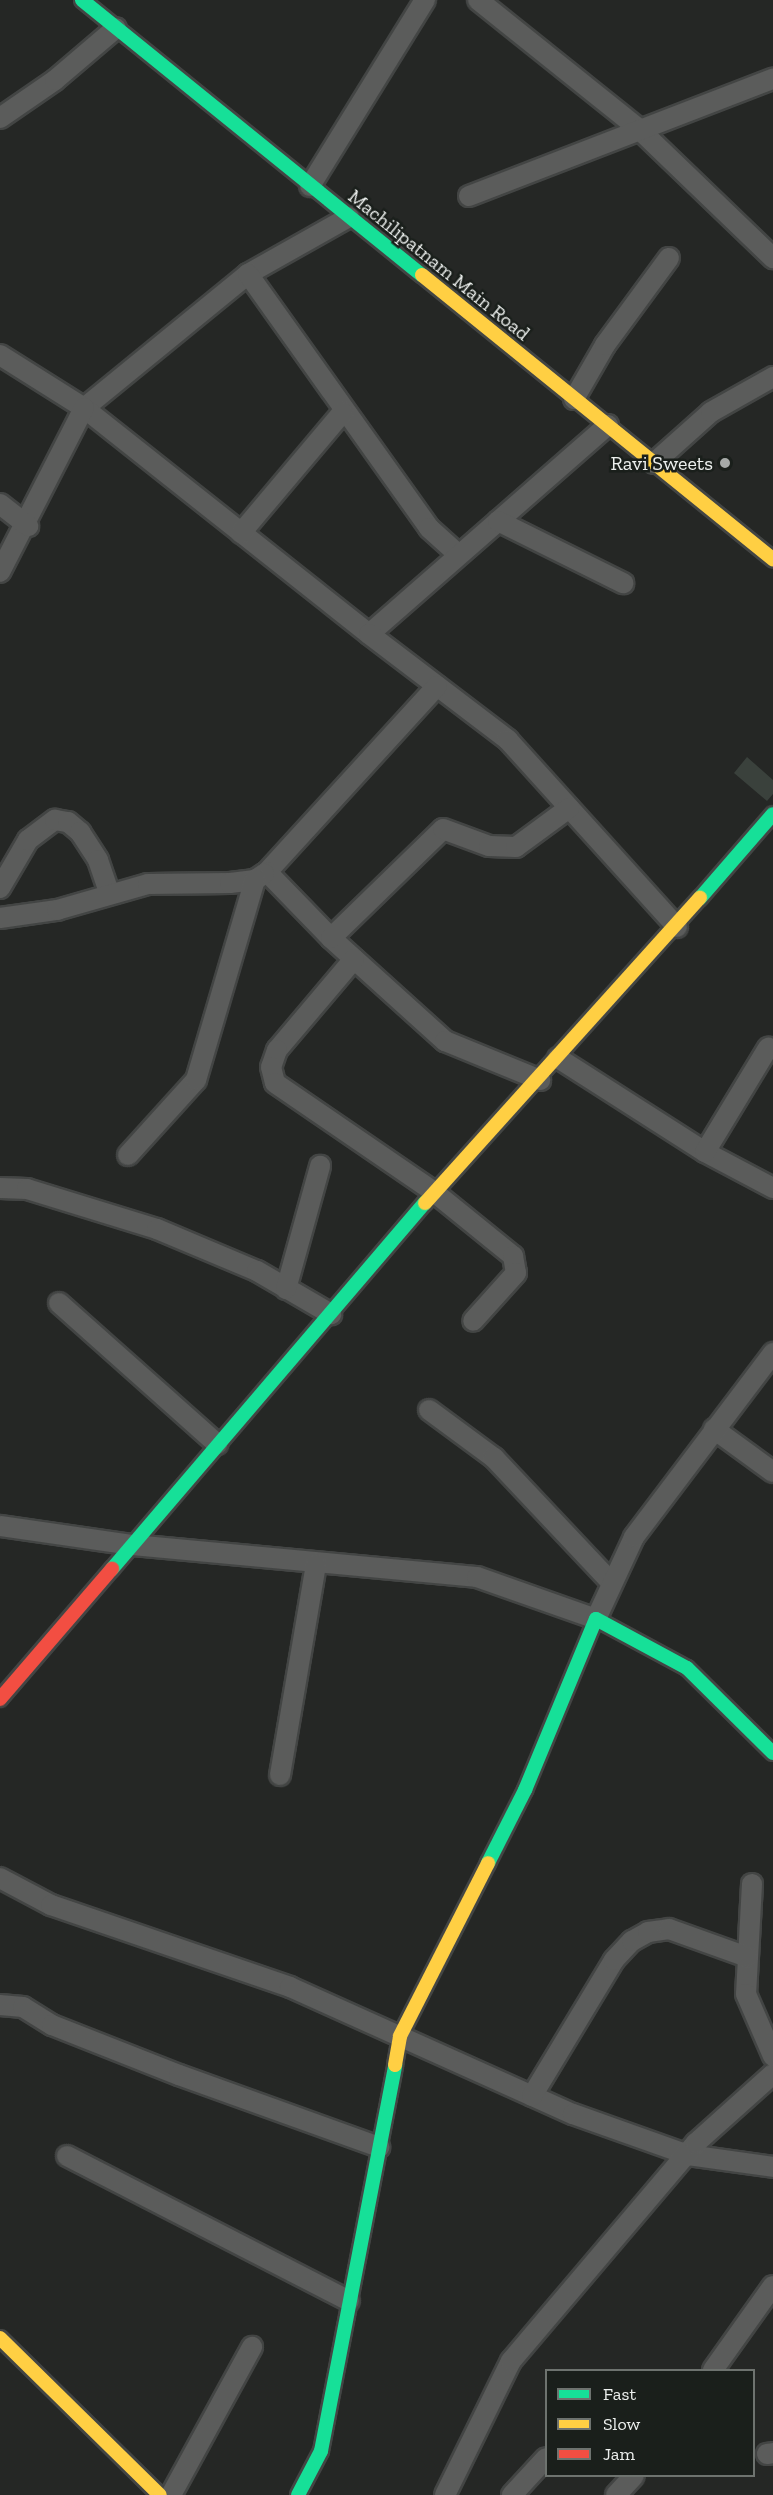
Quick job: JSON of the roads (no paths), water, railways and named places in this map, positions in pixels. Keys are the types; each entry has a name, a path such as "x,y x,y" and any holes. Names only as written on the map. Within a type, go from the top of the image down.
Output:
{"street":[{"name":"Machilipatnam Main Road","path":"82,0 773,559"},
{"path":"310,186 425,0"},
{"path":"478,0 640,130 773,258"},
{"path":"0,118 55,80 116,28"},
{"path":"469,196 773,79"},
{"path":"0,572 28,526 84,408 248,274 349,217"},
{"path":"574,399 604,345 669,258"},
{"path":"248,274 343,412 429,528 459,555"},
{"path":"0,355 84,408 369,634 508,740 677,927"},
{"path":"654,463 711,412 773,377"},
{"path":"241,533 343,412"},
{"path":"369,634 608,425"},
{"path":"0,504 28,526"},
{"path":"498,521 623,583"},
{"path":"128,1155 196,1080 261,876 437,686"},
{"path":"331,938 430,837 443,829 489,846 516,847 569,808"},
{"path":"0,1699 434,1192 540,1080 677,927 773,814"},
{"path":"0,888 28,840 55,820 68,822 81,832 98,860 109,892"},
{"path":"0,918 57,910 109,892 187,880 261,876 445,1041 540,1080"},
{"path":"354,959 277,1050 271,1068 275,1083 434,1192 513,1256 516,1273 474,1321"},
{"path":"705,1152 771,1048"},
{"path":"558,1058 705,1152 773,1188"},
{"path":"286,1289 320,1166"},
{"path":"0,1188 27,1189 157,1229 257,1271 331,1314"},
{"path":"59,1303 217,1444"},
{"path":"298,2495 321,2451 400,2036 525,1790 596,1619 634,1537 773,1353"},
{"path":"429,1410 494,1458 612,1583"},
{"path":"714,1429 773,1472"},
{"path":"0,1526 132,1545 316,1564 477,1577 596,1619 687,1668 773,1753"},
{"path":"280,1775 316,1564"},
{"path":"0,1878 51,1905 290,1987 532,2096 688,2155 773,2167"},
{"path":"752,1884 746,1994 773,2056"},
{"path":"532,2096 614,1960 632,1941 648,1932 669,1929 747,1957"},
{"path":"0,2005 22,2007 52,2025 179,2075 379,2147"},
{"path":"445,2495 512,2361 688,2155 773,2074"},
{"path":"67,2156 349,2301"},
{"path":"714,2369 773,2286"},
{"path":"0,2338 160,2495"},
{"path":"171,2495 252,2347"},
{"path":"512,2495 545,2459"},
{"path":"616,2495 632,2477"}],"place":[{"name":"Ravi Sweets","path":"725,463"}]}
